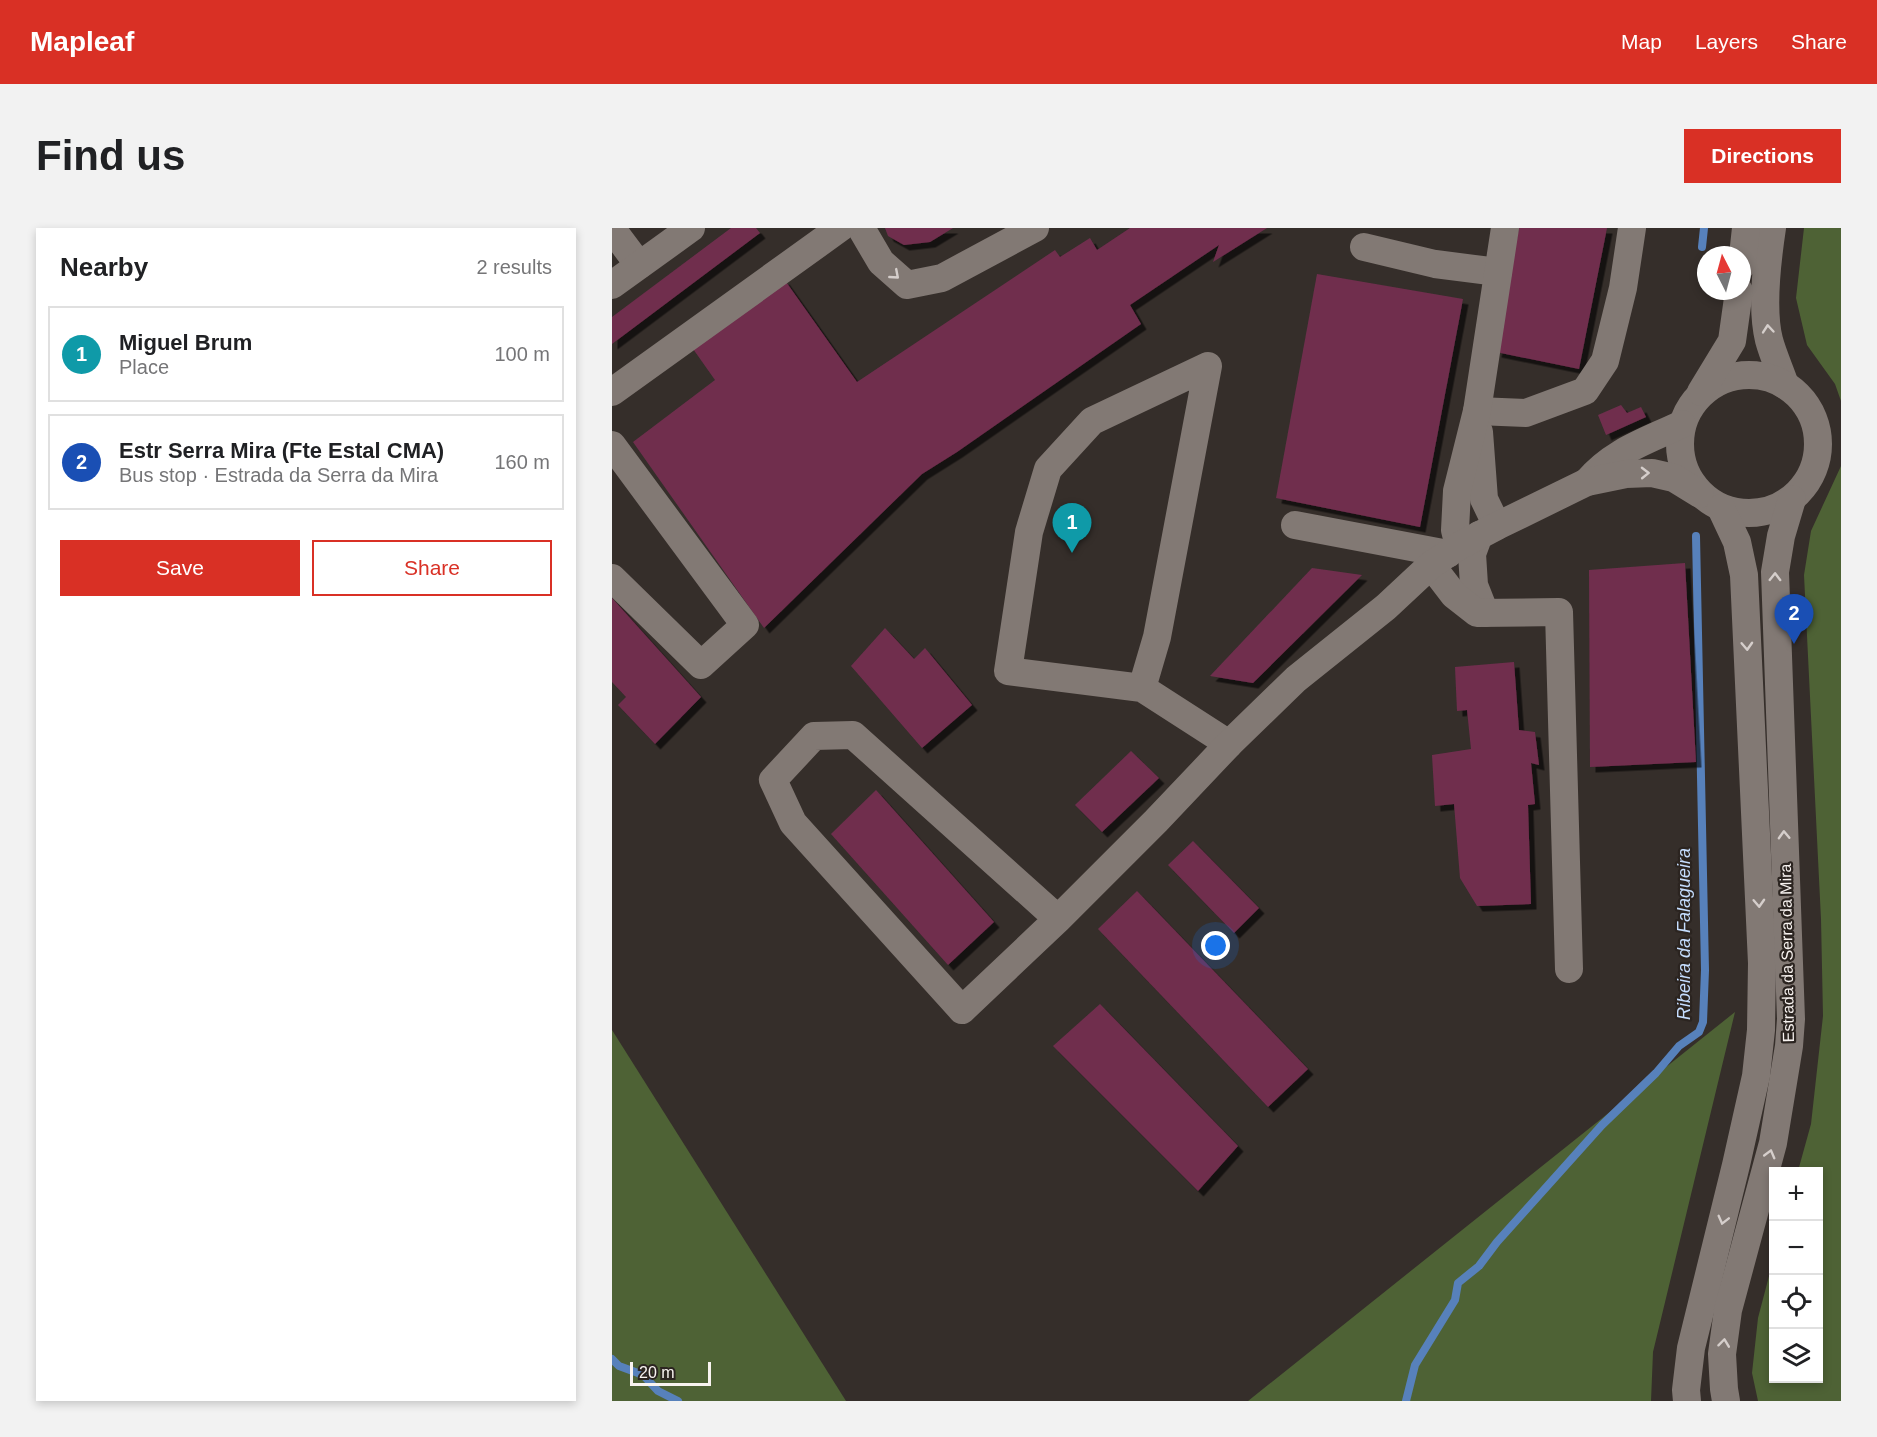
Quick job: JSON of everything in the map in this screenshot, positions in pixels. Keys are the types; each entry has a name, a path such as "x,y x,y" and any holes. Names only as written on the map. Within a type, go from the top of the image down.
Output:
{"street":[{"path":"612,285 691,228"},
{"path":"612,392 840,228"},
{"path":"861,228 881,262 907,285 942,278 1035,228"},
{"path":"1485,613 1474,585 1472,554 1463,545 1455,530 1457,491 1477,411 1505,228"},
{"path":"1477,411 1526,413 1585,391 1605,361 1623,288 1632,228"},
{"path":"1744,246 1746,228"},
{"path":"1772,228 1767,260 1766,307 1769,340 1785,385"},
{"path":"612,230 639,265"},
{"path":"1364,247 1435,264 1498,272"},
{"path":"1710,501 1689,480 1682,463 1679,444 1688,413 1732,341 1738,300"},
{"path":"1142,688 1157,637 1208,366 1092,421 1048,469 1029,532 1008,671 1142,688 1229,744"},
{"path":"1058,919 853,735 814,736 773,780 793,823 962,1010 1058,919 1229,744 1296,679 1463,545 1587,482 1626,474 1652,473 1674,478 1710,501 1739,513 1758,513 1776,509 1792,499 1808,482 1817,462 1819,440 1814,418 1802,399 1785,385 1766,377 1746,375 1727,378 1709,388 1688,413 1613,457 1587,482"},
{"path":"1477,411 1484,499 1463,545 1454,595 1477,613 1559,612 1569,969"},
{"path":"612,445 745,625 701,665 612,578"},
{"name":"Estrada da Serra da Mira","path":"1726,1401 1722,1354 1728,1310 1773,1143 1791,1028 1775,573 1781,536 1792,499"},
{"name":"Estrada da Serra da Mira","path":"1686,1401 1691,1348 1756,1076 1763,996 1744,575 1737,542 1710,501"},
{"path":"1295,525 1463,545"}],"green space":[{"path":"1804,228 1841,228 1841,401 1835,384 1807,345 1796,298"},
{"path":"1841,466 1841,1401 1758,1401 1752,1373 1758,1318 1769,1276 1769,1383 1823,1383 1823,1167 1799,1167 1811,1124 1823,1016 1821,919 1804,575 1811,531"},
{"path":"1735,1012 1653,1352 1651,1401 1248,1401"},
{"path":"612,1030 846,1401 612,1401"}],"building":[{"path":"731,228 756,228 760,233 612,344 612,317"},
{"path":"885,228 953,228 930,242 904,245 888,236"},
{"path":"1130,228 1267,228 1213,262 1219,245 1130,305 1141,324 922,474 764,628 633,442 715,380 691,346 784,279 857,382 1055,250 1060,257 1090,238 1097,250"},
{"path":"1519,228 1607,228 1579,369 1496,352"},
{"path":"1317,274 1463,299 1420,527 1276,498"},
{"path":"1621,405 1627,413 1641,407 1646,417 1606,435 1598,415"},
{"path":"1685,563 1696,762 1590,767 1589,570"},
{"path":"1312,568 1362,575 1253,683 1210,676"},
{"path":"612,598 701,697 655,744 618,705 626,697 612,682"},
{"path":"885,628 914,659 925,648 972,705 922,748 851,666"},
{"path":"1514,662 1519,730 1535,732 1539,765 1531,763 1535,804 1528,805 1531,904 1477,906 1460,878 1454,804 1435,806 1432,755 1471,749 1467,710 1457,711 1455,667"},
{"path":"1131,751 1159,778 1102,832 1075,805"},
{"path":"876,790 994,922 948,965 831,834"},
{"path":"1193,841 1259,908 1234,933 1168,865"},
{"path":"1137,891 1308,1069 1268,1107 1098,929"},
{"path":"1100,1004 1238,1146 1198,1191 1053,1046"}],"waterway":[{"name":"Ribeira da Falagueira","path":"1702,246 1704,228"},
{"name":"Ribeira da Falagueira","path":"1406,1401 1415,1365 1455,1300 1458,1283 1479,1266 1497,1242 1602,1125 1656,1073 1679,1046 1699,1032 1703,1022 1705,970 1696,536"},
{"name":"Ribeira da Falagueira","path":"612,1359 619,1366 645,1377 658,1391 678,1401"}],"place":[{"name":"Miguel Brum","path":"1072,553"},
{"name":"Estr Serra Mira (Fte Estal CMA)","path":"1794,644"}]}
